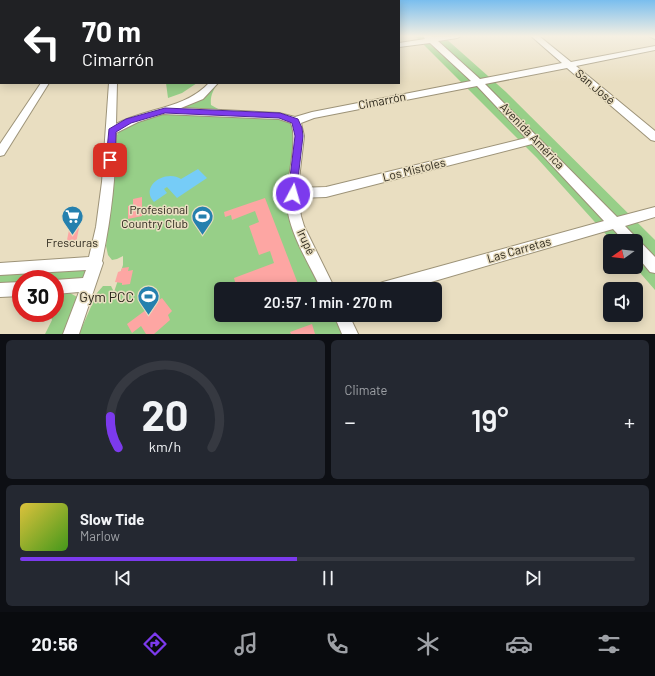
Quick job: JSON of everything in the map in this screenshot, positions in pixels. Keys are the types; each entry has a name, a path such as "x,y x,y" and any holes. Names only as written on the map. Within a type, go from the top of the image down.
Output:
{"street":[{"name":"Avenida América","path":"445,52 479,83 626,234"},
{"name":"San José","path":"554,52 655,137"},
{"name":"Cimarrón","path":"295,121 312,115 636,52"},
{"path":"0,152 44,84"},
{"path":"71,334 90,285 96,263 107,191 112,131 113,84"},
{"path":"112,131 128,121 165,111 194,100 206,92 213,84"},
{"path":"165,111 280,116 295,121"},
{"name":"Irupé","path":"295,121 299,136 293,207 298,227 325,282"},
{"name":"Los Mistoles","path":"293,194 326,192 535,140"},
{"name":"Las Carretas","path":"407,282 615,222 655,212"},
{"path":"643,253 655,267"},
{"path":"0,269 96,263"},
{"path":"64,286 90,285"},
{"path":"0,290 12,289"},
{"path":"344,322 350,334"}],"green space":[{"path":"431,52 441,52 476,85 527,136 619,234 606,234 537,158"},
{"path":"449,52 461,52 506,92 655,240 655,261 643,247 643,234 631,234"},
{"path":"166,84 196,84 182,93 168,98"},
{"path":"217,84 211,96 211,105 220,110 219,112 177,109 202,98"},
{"name":"Profesional Country Club","path":"159,114 276,118 291,123 295,129 288,198 320,282 214,282 214,322 338,322 344,334 79,334 97,293 103,286 111,286 114,292 123,265 123,256 112,260 108,255 106,246 117,135 125,127 141,119"},
{"path":"643,260 655,274 655,290 641,274 643,274"},
{"path":"96,263 89,285 64,286 64,270 12,270 12,289 0,290 0,269"},
{"path":"70,293 77,297 74,309 63,334 45,334 51,322 64,322 64,294"}],"water":[{"path":"198,169 207,178 177,198 167,187 164,189 167,193 154,202 150,196 152,185 162,177 175,176 181,179"}],"building":[{"path":"142,197 142,216 128,219 128,206 133,205 133,199"},
{"path":"265,198 297,282 235,282 234,278 274,263 270,251 259,255 249,226 259,222 255,211 232,220 231,215 225,217 224,212"},
{"name":"Frescuras","path":"79,228 76,243 66,245 69,230"},
{"path":"129,267 128,271 133,270 130,284 122,285 122,283 115,282 118,272 121,271 122,268"},
{"name":"Gym PCC","path":"162,298 172,311 168,315 170,320 154,334 146,334 141,326 132,333 127,324"},
{"path":"312,324 315,334 291,334 290,332"}],"place":[{"name":"Frescuras","path":"72,236"},
{"name":"Profesional Country Club","path":"203,236"},
{"name":"Gym PCC","path":"149,316"}],"route":[{"path":"110,160 112,131 128,121 143,116 165,111 280,116 295,121 298,128 299,136 293,194"}]}
